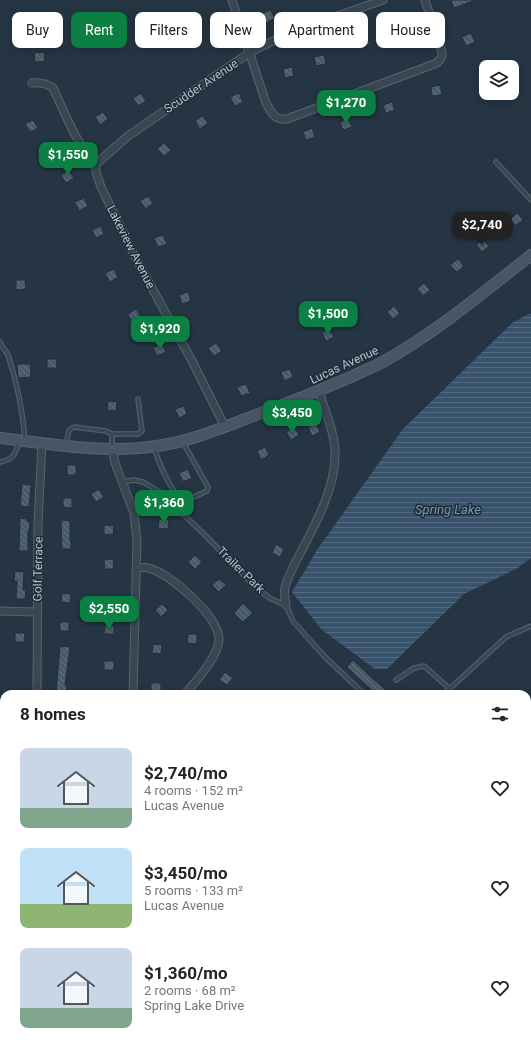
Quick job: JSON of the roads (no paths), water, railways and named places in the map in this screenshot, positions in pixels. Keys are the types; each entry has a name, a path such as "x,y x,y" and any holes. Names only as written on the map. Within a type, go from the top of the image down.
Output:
{"street":[{"path":"232,0 265,102 274,116 280,119 287,119 427,68 440,60 442,52 425,0"},
{"name":"Scudder Avenue","path":"96,164 128,136 249,53 305,29 383,0"},
{"name":"Lakeview Avenue","path":"32,83 47,84 53,88 78,138 89,157 96,164 96,172 101,187 135,257 192,361 225,427"},
{"name":"Lucas Avenue","path":"0,438 42,444 112,448 153,446 182,440 225,427 319,391 380,364 411,345 469,304 531,255"},
{"path":"286,606 285,589 293,567 311,533 330,489 334,471 336,455 333,438 319,391"},
{"name":"Golf Terrace","path":"37,690 38,523 42,444"},
{"path":"112,448 115,463 134,513 137,541 133,690"},
{"path":"136,568 148,568 157,571 173,581 198,603 210,617 217,629 219,638 216,652 188,690"},
{"path":"0,611 37,612"}],"lane":[{"path":"496,162 531,200"},
{"path":"0,342 7,353 23,413 22,441 16,453 6,461 0,462"},
{"path":"66,445 69,430 74,427 106,431 112,434 138,434 142,431 138,399"},
{"path":"112,434 112,448"},
{"path":"153,446 159,461 180,500 185,501 207,491 208,487 182,440"},
{"name":"Trailer Park","path":"122,482 134,480 143,482 160,492 206,536 255,587 271,599 286,606"},
{"path":"286,606 294,621 324,656 360,690"},
{"path":"396,680 414,668 424,666 450,689 506,637 531,626"}],"water":[{"name":"Spring Lake","path":"531,313 531,558 516,569 464,594 387,669 375,669 322,630 292,592 317,550 403,429 512,323"}]}
